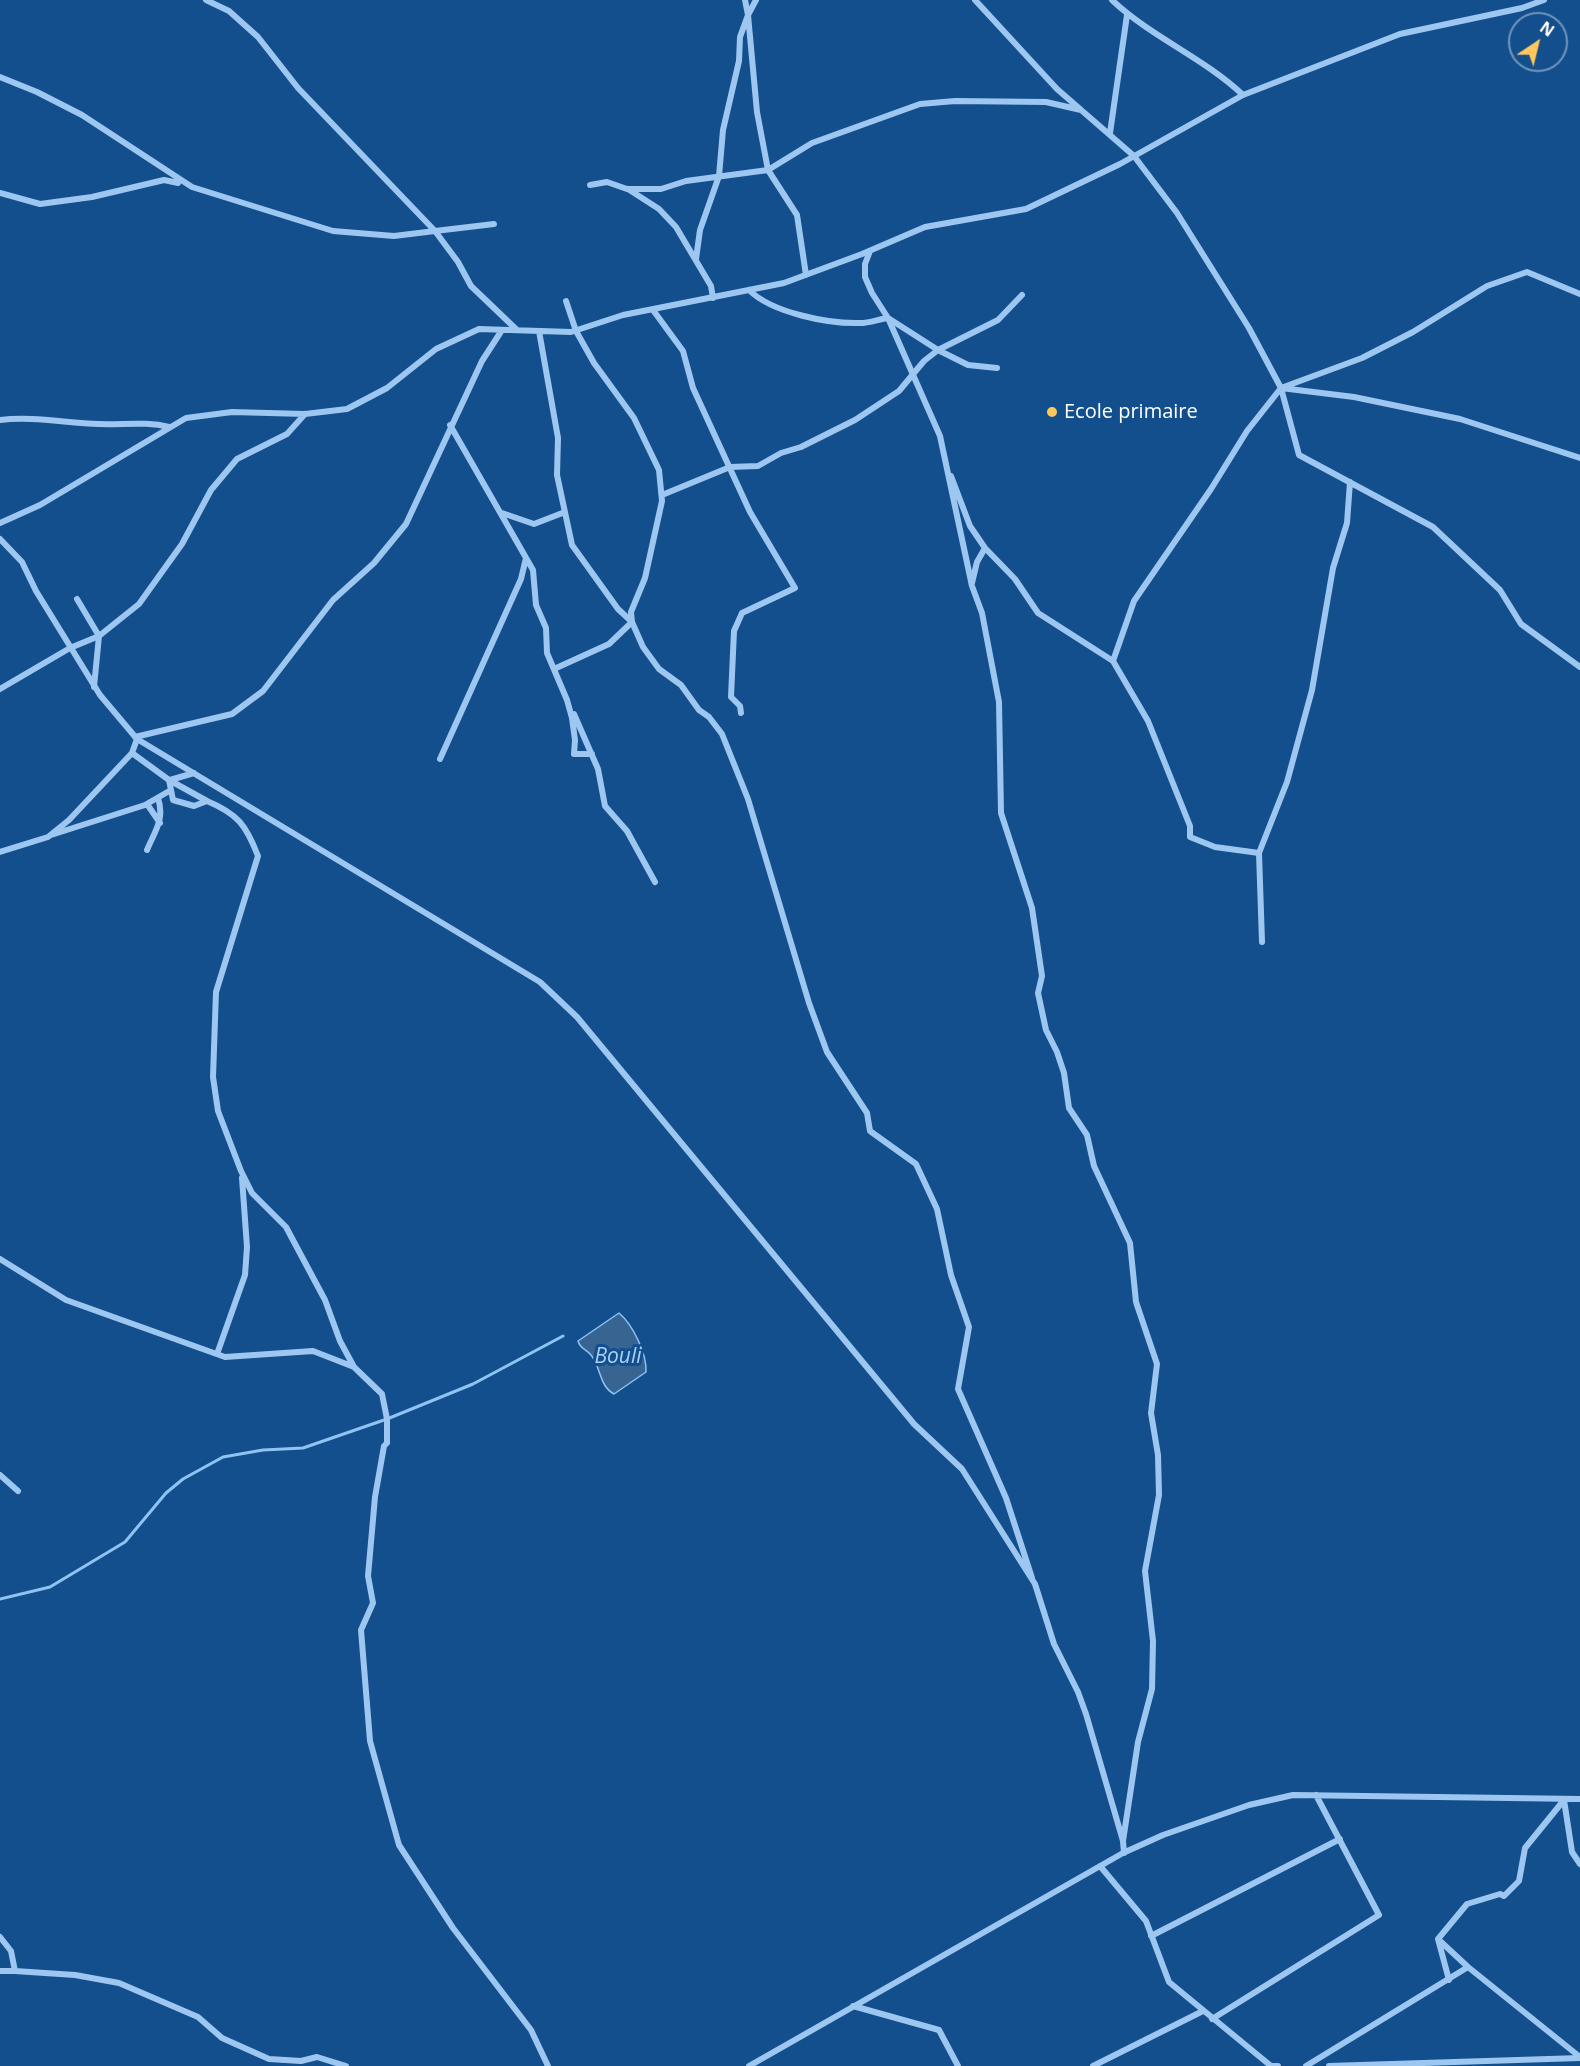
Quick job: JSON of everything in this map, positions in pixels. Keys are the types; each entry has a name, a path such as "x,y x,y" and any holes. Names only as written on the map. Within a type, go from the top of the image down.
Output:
{"street":[{"path":"206,0 229,11 264,44 298,88 435,231 458,262 471,286 518,330"},
{"path":"740,0 748,15"},
{"path":"745,0 757,112 768,170 797,215 806,275"},
{"path":"696,259 700,230 719,176 723,130 739,61 740,37 756,0"},
{"path":"975,0 1033,64 1134,156 1177,213 1249,328 1281,388 1299,455 1433,527 1500,590 1521,624 1580,667"},
{"path":"1112,0 1127,15 1228,81 1243,95"},
{"path":"0,524 40,505 186,418 232,412 305,414 347,409 387,388 436,349 479,329 576,331 624,315 784,283 870,251 925,227 1026,209 1134,156 1243,95 1400,34 1522,8 1544,0"},
{"path":"1110,133 1127,15"},
{"path":"0,77 37,92 82,115 183,184"},
{"path":"627,189 662,189 686,181 768,170 812,143 920,104 955,101 1046,102 1084,111"},
{"path":"0,194 40,204 92,197 164,180 333,231 394,236 494,224"},
{"path":"590,185 607,182 627,189 665,215 676,226 696,259 711,286 712,298"},
{"path":"870,251 865,264 865,277 888,318 914,373 940,436 949,470 970,526 985,548 1015,579 1038,614 1113,661 1148,721 1190,826 1190,837 1215,847 1259,853"},
{"path":"1113,661 1134,601 1211,489 1247,431 1281,388 1362,358 1413,332 1487,286 1527,272 1580,294"},
{"path":"749,290 756,297 770,304 807,317 862,323 888,318 938,350 968,365 997,368"},
{"path":"662,495 730,466 758,466 781,453 801,447 855,420 886,402 924,361 938,350 998,321 1022,295"},
{"path":"566,301 576,331 594,363 634,418 659,470 662,495 655,536 645,578 631,612 632,622 643,647 660,669 681,685 699,710 709,717 722,734 748,799 809,1003 827,1052 867,1113 870,1131 916,1164 937,1209 951,1275 969,1327 958,1389 1006,1498 1054,1644 1078,1692 1086,1714 1123,1841 1124,1853"},
{"path":"653,310 683,351 693,388 750,512 795,588 742,613 734,632 730,697 740,706 741,713"},
{"path":"136,738 232,714 263,691 333,600 374,563 406,524 450,425 482,361 502,330"},
{"path":"539,331 558,438 557,475 572,545 618,609 632,622"},
{"path":"1281,388 1354,397 1460,419 1580,458"},
{"path":"0,689 70,648 99,636 139,604 182,544 211,490 237,459 287,434 305,414"},
{"path":"0,420 16,418 92,424 154,423 170,427"},
{"path":"450,425 533,570 536,605 546,628 547,653 598,769 605,806 627,831 655,882"},
{"path":"949,470 952,498 972,586 982,614 999,702 1001,813 1032,908 1042,976 1038,993 1046,1030 1058,1052 1064,1073 1069,1108 1087,1135 1094,1166 1130,1243 1136,1302 1157,1364 1151,1413 1159,1463 1159,1495 1145,1570 1153,1641 1152,1689 1138,1742 1123,1841"},
{"path":"1262,942 1259,853 1287,782 1312,690 1333,568 1347,523 1350,482"},
{"path":"502,513 534,524 565,512"},
{"path":"0,539 22,562 94,687 136,738 540,982 578,1017 914,1424 962,1469 1035,1584"},
{"path":"972,586 977,562 985,548"},
{"path":"440,759 521,579 526,558"},
{"path":"77,599 99,636 94,687"},
{"path":"554,669 609,644 632,622"},
{"path":"567,700 575,740 574,754 592,754"},
{"path":"48,837 69,819 132,753 136,738"},
{"path":"132,753 169,780 233,812 250,834 258,856 216,992 213,1077 218,1111 252,1193 286,1227 325,1300 340,1341 354,1367 382,1394 387,1419 387,1443 384,1446 375,1497 368,1576 373,1603 361,1630 370,1741 399,1845 453,1928 531,2030 548,2066"},
{"path":"169,780 194,773"},
{"path":"169,780 172,800 194,806 207,801"},
{"path":"0,852 147,804 171,790"},
{"path":"147,850 160,823 161,808 158,798"},
{"path":"147,804 160,823"},
{"path":"217,1354 245,1275 245,1199 241,1171"},
{"path":"0,1259 66,1300 217,1354 225,1356 313,1351 354,1367"},
{"path":"0,1475 18,1491"},
{"path":"749,2066 1124,1853 1163,1835 1249,1804 1293,1795 1580,1799"},
{"path":"1212,2019 1379,1915 1316,1795"},
{"path":"1564,1800 1572,1852 1580,1864"},
{"path":"1438,1939 1467,1904 1500,1894 1504,1896 1519,1881 1525,1848 1564,1800"},
{"path":"1151,1936 1340,1839"},
{"path":"1100,1866 1146,1921 1169,1982 1270,2066 1278,2066"},
{"path":"0,1937 11,1951 15,1971"},
{"path":"1438,1939 1468,1967 1580,2057"},
{"path":"1438,1939 1449,1980"},
{"path":"1306,2066 1468,1967"},
{"path":"0,1971 75,1975 119,1983 198,2017 222,2038 269,2059 301,2061 317,2057 346,2066"},
{"path":"853,2006 939,2030 958,2066"},
{"path":"1093,2066 1203,2011"},
{"path":"1329,2066 1580,2057"}],"water":[{"name":"Bouli","path":"619,1313 638,1340 646,1372 614,1394 605,1386 591,1355 578,1341"}],"waterway":[{"path":"0,1599 50,1587 125,1542 166,1493 183,1479 223,1457 263,1450 303,1448 387,1419 473,1384 563,1336"}],"place":[{"name":"Ecole primaire","path":"1052,412"}]}
